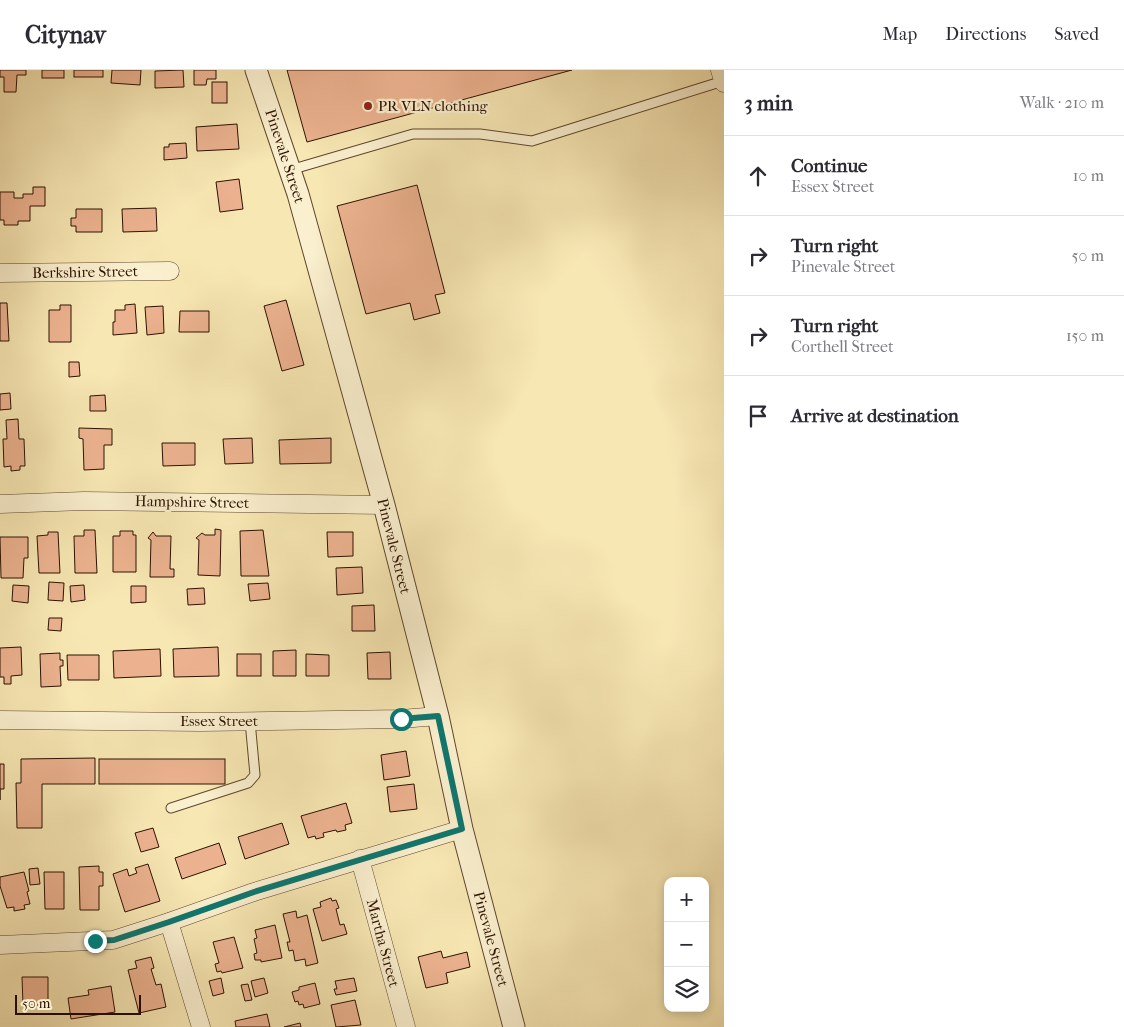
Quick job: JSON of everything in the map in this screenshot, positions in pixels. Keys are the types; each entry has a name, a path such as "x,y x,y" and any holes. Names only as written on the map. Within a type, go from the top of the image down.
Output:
{"street":[{"name":"Pinevale Street","path":"256,70 298,194 384,505 438,716 462,829 514,1027"},
{"name":"Berkshire Street","path":"0,273 170,272"},
{"name":"Hampshire Street","path":"0,504 93,502 384,505"},
{"name":"Essex Street","path":"0,720 250,721 401,719 438,716"},
{"path":"0,944 114,940 254,892 462,829"},
{"name":"Martha Street","path":"360,859 406,1027"},
{"path":"169,922 201,1027"}],"lane":[{"path":"290,170 413,134 480,134 532,141 722,78"},
{"path":"171,808 248,783 255,775 250,721"}],"building":[{"path":"0,70 26,70 26,75 17,75 16,92 4,92 4,77 0,77"},
{"path":"42,70 64,70 64,78 42,78"},
{"path":"74,70 103,70 103,77 74,77"},
{"path":"112,70 141,70 140,85 111,83"},
{"path":"183,70 184,87 155,88 155,71"},
{"path":"194,70 216,70 216,79 207,79 206,85 194,85"},
{"name":"PR VLN clothing","path":"287,70 572,70 307,142"},
{"path":"212,82 227,82 227,103 212,103"},
{"path":"237,124 239,149 197,151 196,127"},
{"path":"186,143 187,158 164,160 164,147 169,147 169,144"},
{"path":"239,179 243,209 220,212 216,182"},
{"path":"417,185 445,293 435,295 440,313 414,320 410,303 366,314 337,206"},
{"path":"33,187 45,187 45,206 30,206 30,221 18,221 18,225 4,225 4,220 0,220 0,192 14,192 14,198 23,198 23,194 33,194"},
{"path":"156,208 157,231 123,232 122,209"},
{"path":"76,209 102,209 102,232 76,232 76,226 71,226 71,218 76,218"},
{"path":"286,300 304,365 282,371 264,306"},
{"path":"0,303 7,303 9,341 0,341"},
{"path":"135,304 137,333 113,335 115,310 125,310 125,305"},
{"path":"60,305 71,305 71,342 49,342 49,310 60,310"},
{"path":"163,306 164,333 147,335 145,307"},
{"path":"180,311 209,311 209,332 179,332"},
{"path":"69,362 79,362 80,376 69,377"},
{"path":"10,393 11,409 0,410 0,394"},
{"path":"105,395 106,411 90,411 90,396"},
{"path":"18,419 19,439 24,439 25,466 20,466 20,470 11,471 11,466 4,467 3,439 7,439 6,420"},
{"path":"79,428 112,429 112,445 104,445 104,469 84,470 83,439 79,438"},
{"path":"252,438 253,463 225,464 223,439"},
{"path":"331,438 331,463 280,464 279,440"},
{"path":"162,443 195,443 195,465 163,466"},
{"path":"215,529 221,530 220,576 198,575 199,540 196,538 202,533 205,535 215,535"},
{"path":"84,530 95,530 97,573 75,573 74,536 84,536"},
{"path":"263,530 269,576 241,576 240,531"},
{"path":"120,531 133,531 133,535 136,535 136,572 113,572 113,536 120,536"},
{"path":"48,532 58,532 60,573 39,573 37,536 48,535"},
{"path":"153,532 156,536 171,536 170,569 174,569 174,577 150,577 151,540 148,538"},
{"path":"327,532 353,532 353,556 328,557"},
{"path":"0,537 28,537 28,558 24,558 23,578 1,578"},
{"path":"362,567 363,593 337,595 336,568"},
{"path":"49,582 64,583 63,601 48,600"},
{"path":"268,583 270,599 250,601 248,584"},
{"path":"13,585 29,586 28,603 12,601"},
{"path":"84,585 85,600 71,602 70,586"},
{"path":"131,586 146,586 146,602 131,603"},
{"path":"204,588 205,604 188,605 187,589"},
{"path":"374,605 375,631 352,631 352,606"},
{"path":"49,618 62,618 61,631 48,630"},
{"path":"21,647 22,675 11,676 11,684 4,684 4,677 0,677 0,648"},
{"path":"218,647 219,676 174,677 173,649"},
{"path":"160,649 161,676 114,678 113,651"},
{"path":"296,650 296,676 273,676 273,651"},
{"path":"390,652 391,679 368,679 367,653"},
{"path":"60,653 60,660 63,660 63,666 60,666 61,686 41,687 40,654"},
{"path":"237,654 261,654 261,676 237,676"},
{"path":"306,654 329,655 329,676 306,676"},
{"path":"67,655 99,655 99,680 68,680"},
{"path":"406,751 410,776 384,780 381,755"},
{"path":"95,758 95,784 42,784 42,828 17,828 16,783 21,783 21,759"},
{"path":"99,759 225,759 225,784 99,784"},
{"path":"0,764 4,764 4,789 0,789"},
{"path":"414,784 417,809 390,812 387,787"},
{"path":"346,803 352,823 345,825 346,830 323,833 324,837 316,839 315,836 308,838 301,816"},
{"path":"282,823 289,844 245,859 238,837"},
{"path":"153,828 159,847 141,852 135,833"},
{"path":"219,843 226,864 182,879 175,858"},
{"path":"148,864 160,901 125,912 113,874 127,869 129,876 137,873 135,868"},
{"path":"99,866 99,872 103,872 103,886 99,886 99,910 80,910 79,867"},
{"path":"38,868 40,884 30,885 29,869"},
{"path":"24,872 30,904 24,905 25,909 14,911 14,907 7,908 0,886 0,877"},
{"path":"44,872 64,872 64,909 45,909"},
{"path":"331,898 332,901 336,900 339,908 336,909 340,925 344,924 347,934 322,941 313,909 321,907 320,902"},
{"path":"296,911 297,918 307,915 318,963 306,966 305,959 295,961 293,950 289,951 287,942 290,942 283,914"},
{"path":"275,925 282,958 261,962 261,960 255,960 254,954 257,953 254,939 257,938 255,930"},
{"path":"234,937 243,968 222,973 221,971 217,972 215,964 219,963 213,942"},
{"path":"441,951 443,958 467,952 470,967 446,973 448,983 426,988 418,957"},
{"path":"151,957 154,968 151,969 156,985 161,984 166,1007 139,1013 128,970 137,968 135,961"},
{"path":"22,977 48,977 48,1005 23,1005"},
{"path":"221,978 224,993 213,996 209,981"},
{"path":"264,978 268,993 255,997 251,981"},
{"path":"354,978 357,991 336,995 334,989 337,989 335,981"},
{"path":"315,983 320,1004 304,1008 303,1004 299,1005 298,1001 295,1002 292,992 299,990 299,987"},
{"path":"248,984 252,1000 245,1001 241,985"},
{"path":"111,986 115,1012 71,1019 68,998 89,995 88,990"},
{"path":"355,1000 361,1025 336,1027 331,1005"},
{"path":"267,1014 270,1027 236,1027 235,1021"},
{"path":"300,1023 301,1027 284,1027"}],"place":[{"name":"PR VLN clothing","path":"368,106"}],"route":[{"path":"95,941 114,940 254,892 462,829 438,716 401,719"}]}
